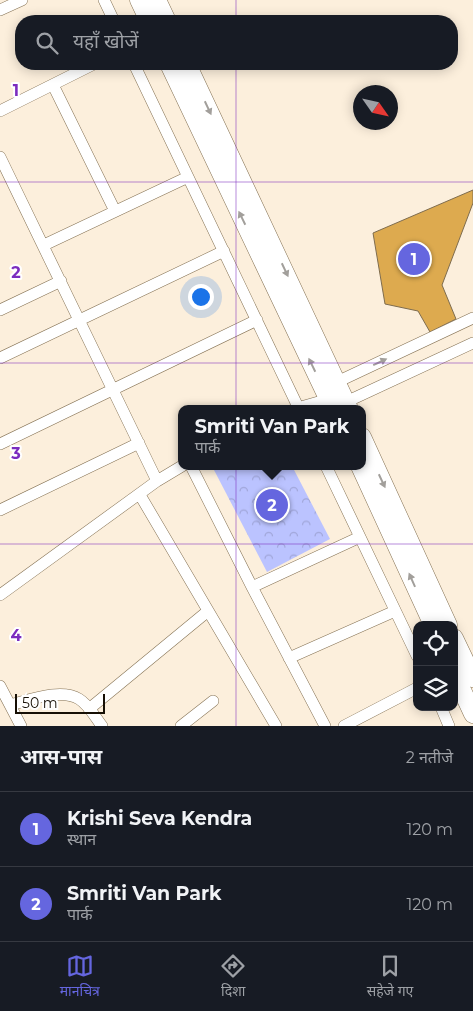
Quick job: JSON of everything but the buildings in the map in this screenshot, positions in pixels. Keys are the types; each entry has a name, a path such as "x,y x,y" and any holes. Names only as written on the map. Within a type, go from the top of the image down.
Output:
{"main road":[{"path":"139,0 146,15"},
{"path":"157,0 164,15"},
{"path":"172,70 339,405"},
{"path":"190,70 337,382 339,405"},
{"path":"366,446 446,621"},
{"path":"362,470 430,621"},
{"path":"458,646 473,678"},
{"path":"458,681 473,714"}],"street":[{"path":"0,9 22,0"},
{"path":"104,0 111,15"},
{"path":"0,111 82,70"},
{"path":"137,70 296,405"},
{"path":"52,85 115,211"},
{"path":"0,157 157,481"},
{"path":"44,245 188,177"},
{"path":"0,358 224,251"},
{"path":"0,310 61,281"},
{"path":"337,382 473,318"},
{"path":"0,444 257,320"},
{"path":"339,405 473,343"},
{"path":"0,510 139,443"},
{"path":"0,595 157,481 178,468"},
{"path":"193,470 252,588 325,726"},
{"path":"328,470 413,648"},
{"path":"140,495 276,726"},
{"path":"252,588 360,537"},
{"path":"89,708 208,611"},
{"path":"289,658 395,611"},
{"path":"0,686 21,726"},
{"path":"344,726 359,722 413,690"},
{"path":"10,705 62,694 79,699 89,708 102,726"},
{"path":"181,726 213,701"},
{"path":"443,711 450,726"}],"green space":[{"path":"214,470 294,470 330,539 267,572"}],"place":[{"name":"Krishi Seva Kendra","path":"414,259"},
{"name":"Smriti Van Park","path":"272,505"}]}
